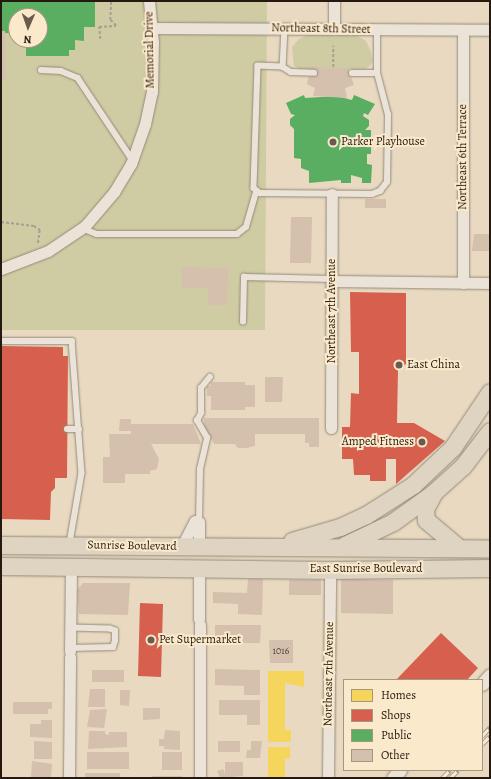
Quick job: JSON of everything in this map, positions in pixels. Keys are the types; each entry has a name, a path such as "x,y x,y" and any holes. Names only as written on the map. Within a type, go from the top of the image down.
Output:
{"main road":[{"path":"263,546 316,535 340,527 391,501 413,485 453,447 490,392"},
{"path":"241,568 294,559 338,547 393,522 433,493 463,466 490,431"},
{"path":"433,493 425,509 426,520 459,548"},
{"name":"Sunrise Boulevard","path":"1,545 263,546"},
{"path":"40,566 59,556 70,545"},
{"name":"East Sunrise Boulevard","path":"263,546 490,548"},
{"name":"Sunrise Boulevard","path":"1,566 241,568"},
{"name":"East Sunrise Boulevard","path":"241,568 330,570 490,568"}],"street":[{"name":"Memorial Drive","path":"1,269 48,251 82,228 114,192 132,159 145,124 152,92 149,1"},
{"path":"334,1 334,28"},
{"name":"Northeast 8th Street","path":"151,28 490,30"},
{"name":"Northeast 6th Terrace","path":"463,30 463,283"},
{"name":"Northeast 7th Avenue","path":"331,428 333,280 332,194"},
{"path":"333,280 490,283"},
{"path":"182,546 197,521"},
{"path":"197,521 199,546"},
{"path":"69,778 71,566"},
{"path":"200,568 200,778"},
{"name":"Northeast 7th Avenue","path":"328,778 330,570"},
{"path":"483,683 490,675"}],"lane":[{"path":"283,67 284,28"},
{"path":"256,192 372,194 380,190 387,182 388,115 377,74 377,30"},
{"path":"82,228 97,234 237,234 246,227 256,192 258,66 283,67 291,72 314,73"},
{"path":"41,70 61,71 78,78 132,159"},
{"path":"352,73 377,74"},
{"path":"243,322 244,277 333,280"},
{"path":"1,341 72,341 81,482 74,510 70,545"},
{"path":"197,521 200,506 200,469 207,438 197,421 201,413 201,388 210,377"},
{"path":"67,429 78,428"},
{"path":"70,628 110,629 115,631 115,641 113,647 70,652"}],"path":[{"path":"100,39 99,27 116,26 110,20 110,1"},
{"path":"333,46 333,67"},
{"path":"1,222 24,224 40,230 38,245 32,248"}],"shaded area":[{"path":"1,1 267,1 265,330 1,330"},
{"path":"354,34 366,41 371,52 373,62 366,69 300,69 294,66 292,47 299,39 308,35"}],"building: Homes":[{"path":"268,671 304,671 304,687 285,683 285,730 291,730 291,742 268,742"},
{"path":"268,747 290,747 290,759 285,758 285,778 268,778"}],"building: Shops":[{"path":"350,292 406,293 406,364 398,370 397,423 414,423 445,441 396,484 396,459 386,459 386,481 370,481 370,475 354,475 353,459 342,459 342,427 350,427 351,393 359,394 359,352 351,352"},
{"path":"1,346 63,347 63,356 68,356 67,478 55,478 55,488 51,492 50,520 1,519"},
{"name":"Pet Supermarket","path":"140,603 163,604 161,677 138,676"},
{"path":"441,633 478,668 468,679 397,679"}],"building: Public":[{"path":"1,1 95,1 95,27 84,27 84,41 75,40 75,50 69,50 69,56 26,56 26,48 48,48 48,8 8,8 8,33 1,31"},
{"name":"Parker Playhouse","path":"304,95 305,98 336,96 352,100 354,95 375,104 368,115 364,113 363,116 369,120 369,126 365,130 371,130 371,154 367,154 367,164 372,165 371,183 362,183 362,178 351,175 351,183 341,183 341,180 309,183 309,171 301,168 301,159 294,158 294,129 290,125 290,119 295,115 291,114 286,103"}],"building: Other":[{"path":"1,31 5,31 6,80 1,80"},
{"path":"311,67 348,68 354,85 345,88 347,98 313,96 315,88 307,84"},
{"path":"365,199 386,199 386,208 365,208"},
{"path":"291,217 312,217 311,263 290,263"},
{"path":"474,234 490,234 490,251 472,251"},
{"path":"182,267 228,268 227,305 208,305 208,288 182,288"},
{"path":"265,377 283,377 282,402 265,402"},
{"path":"211,382 245,382 245,385 255,385 255,407 245,407 245,410 211,410 211,396 207,396 207,386 211,386"},
{"path":"204,418 319,418 319,447 309,447 309,443 305,443 305,434 255,434 255,446 246,448 238,448 235,444 214,444 204,426"},
{"path":"120,419 131,419 131,424 193,424 201,444 151,444 159,459 157,469 150,471 150,474 125,474 125,483 103,483 103,457 110,457 109,434 131,434 131,431 119,431"},
{"path":"248,579 263,579 262,615 238,614 238,604 213,603 213,592 247,593"},
{"path":"341,579 393,580 393,614 341,613"},
{"path":"289,580 321,580 321,595 289,595"},
{"path":"83,583 130,583 128,615 79,614 77,590"},
{"path":"215,625 261,625 260,643 215,643"},
{"path":"269,640 293,640 293,663 270,663"},
{"path":"215,669 260,670 260,695 244,695 244,686 215,685"},
{"path":"92,670 124,670 124,682 92,682"},
{"path":"90,689 105,689 105,707 88,707"},
{"path":"120,690 130,690 129,706 120,705"},
{"path":"219,700 260,700 260,725 247,725 247,715 219,715"},
{"path":"13,702 52,702 52,709 48,709 48,714 13,714"},
{"path":"143,708 160,708 160,719 143,720"},
{"path":"107,709 104,728 87,727 90,710"},
{"path":"41,720 52,720 52,738 30,737 30,724 41,724"},
{"path":"165,730 180,731 180,750 164,749 164,746 159,746 159,739 164,739"},
{"path":"89,731 105,731 105,734 109,735 109,732 127,732 127,747 88,749"},
{"path":"34,741 52,742 52,759 34,759"},
{"path":"218,741 240,741 240,752 218,752"},
{"path":"251,741 262,741 260,758 246,758 247,750 251,750"},
{"path":"87,752 129,752 129,769 87,769"},
{"path":"162,752 182,752 182,770 162,770"},
{"path":"32,761 52,764 51,778 31,778"},
{"path":"225,762 243,762 243,776 220,778 217,771 223,769 225,774"},
{"path":"85,773 120,773 120,778 85,778"},
{"path":"152,776 182,776 182,778 152,778"},
{"path":"151,777 151,778 140,778"}],"railway":[{"path":"483,735 490,727"},
{"path":"483,743 490,736"},
{"path":"442,778 449,771"},
{"path":"450,778 457,771"}],"place":[{"name":"Parker Playhouse","path":"333,142"},
{"name":"East China","path":"399,365"},
{"name":"Amped Fitness","path":"422,442"},
{"name":"Pet Supermarket","path":"151,640"}]}
